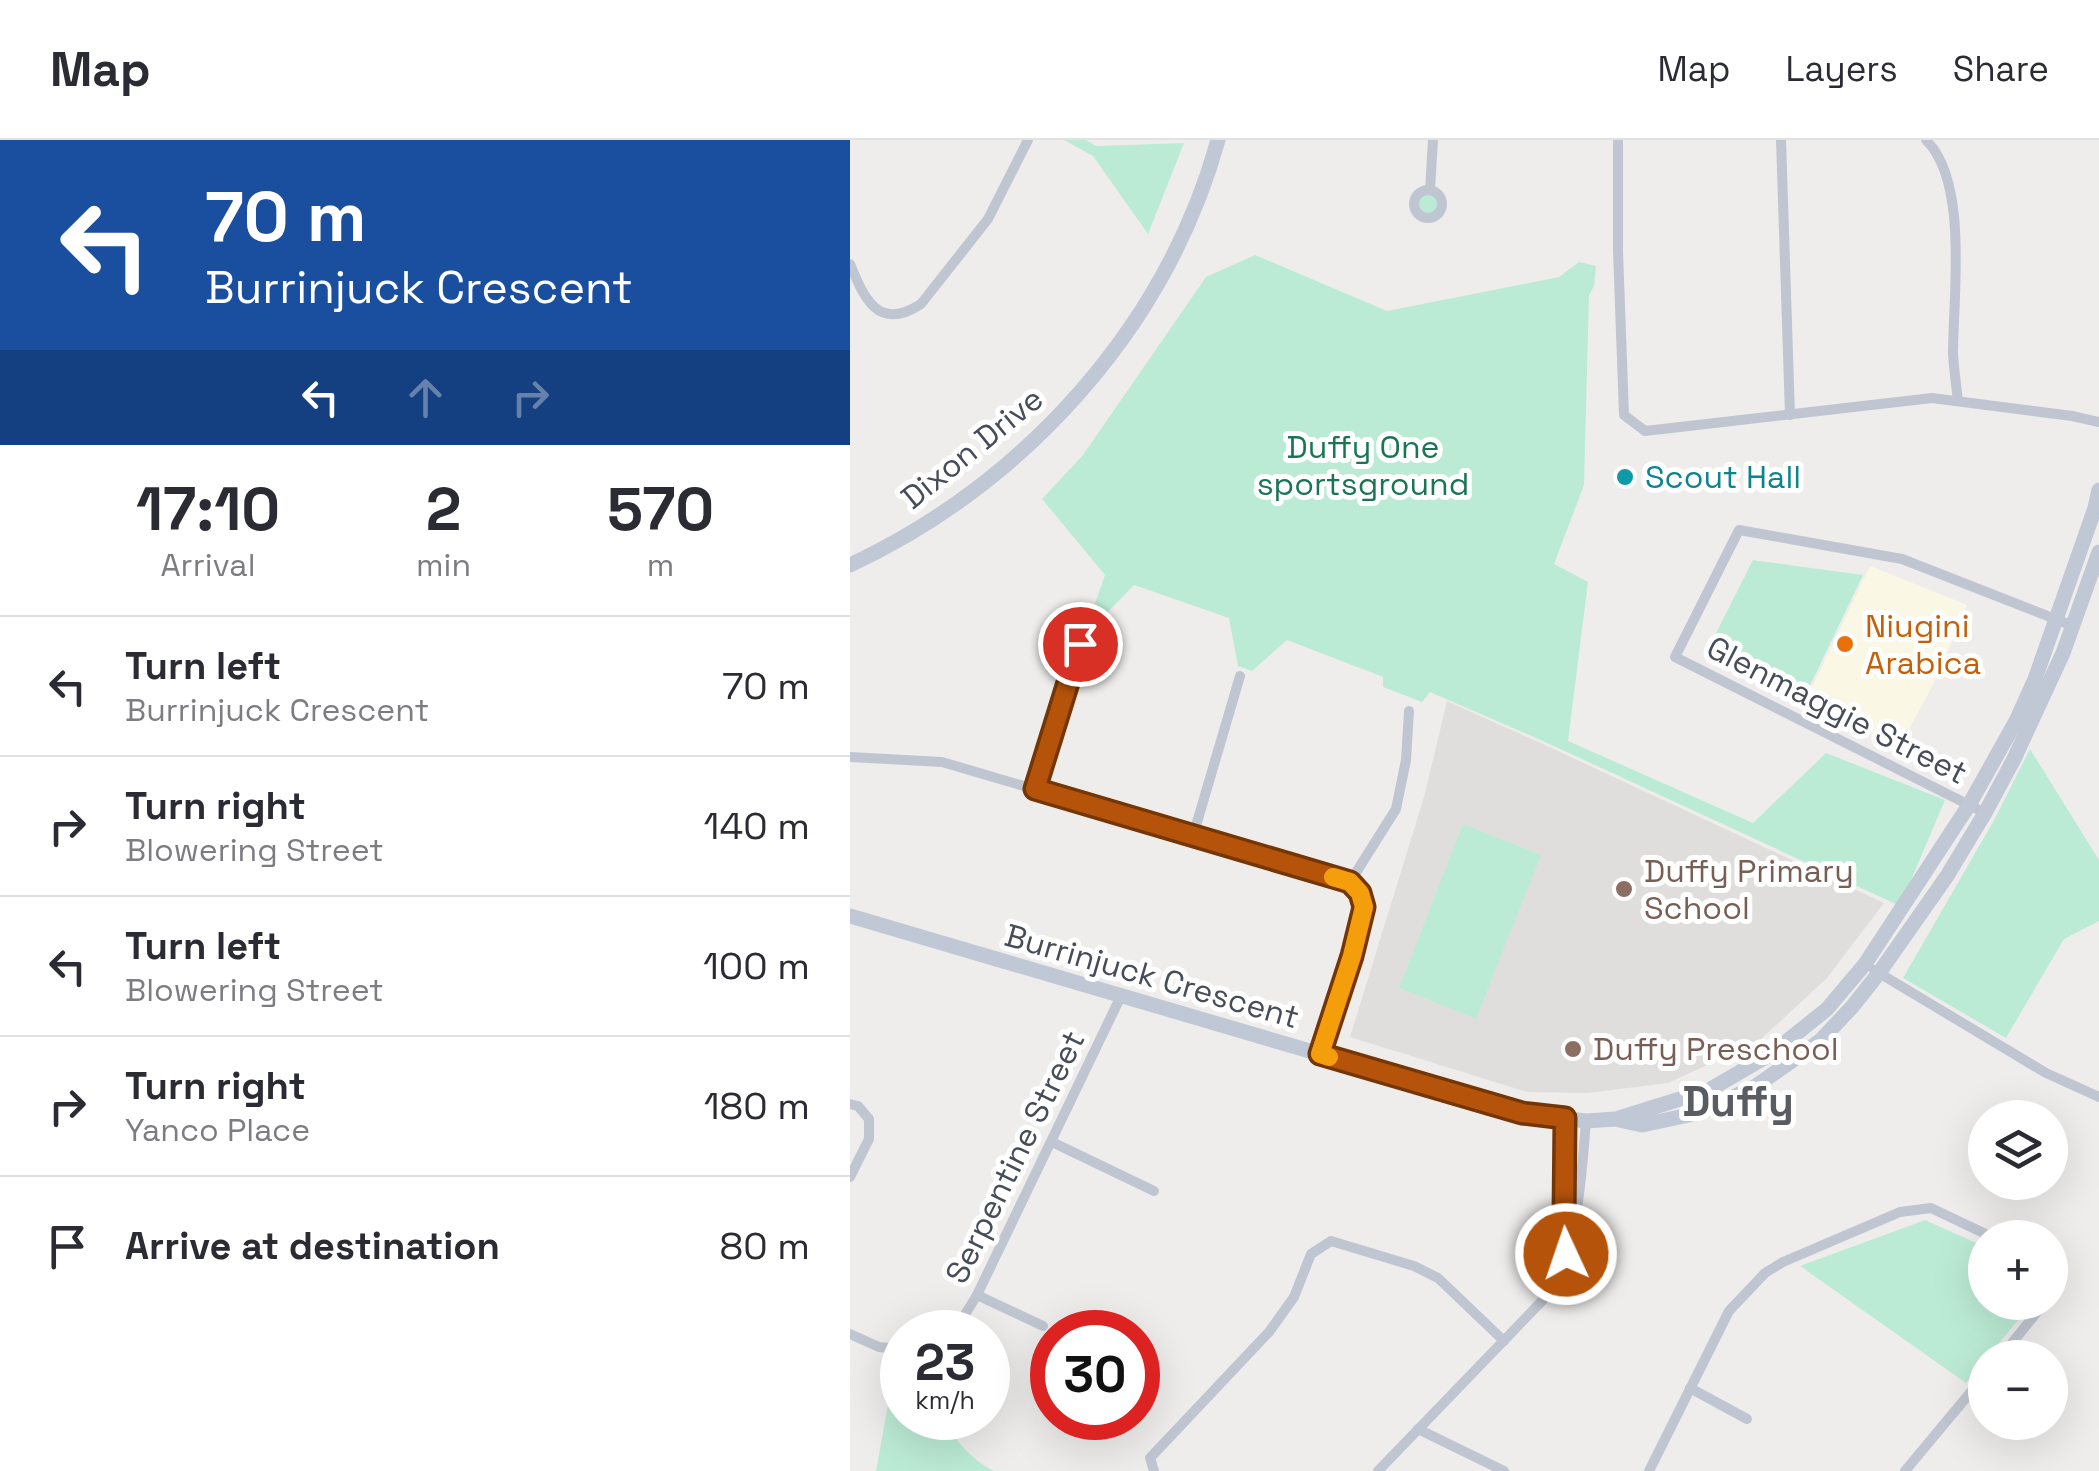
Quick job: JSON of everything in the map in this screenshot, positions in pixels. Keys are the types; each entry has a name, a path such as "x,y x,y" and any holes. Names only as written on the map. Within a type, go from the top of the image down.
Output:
{"street":[{"path":"850,264 862,294 876,308 898,314 910,311 920,304 988,219 1028,140"},
{"name":"Dixon Drive","path":"850,564 914,531 979,487 1033,442 1082,390 1119,344 1161,276 1201,194 1218,140"},
{"path":"1430,190 1433,140"},
{"path":"1618,140 1624,415 1645,432 1932,398 2099,422"},
{"path":"1782,140 1790,415"},
{"path":"1926,140 1946,172 1954,215 1953,356 1958,401"},
{"name":"Burrinjuck Crescent","path":"1872,969 2016,721 2035,679 2098,499"},
{"name":"Glenmaggie Street","path":"1986,814 1675,657 1738,530 1902,560 2072,626"},
{"name":"Burrinjuck Crescent","path":"850,916 1522,1113 1586,1121 1615,1120 1709,1090 1771,1054 1872,969 1947,876 1986,814 2037,712 2099,552"},
{"path":"1035,789 1080,644"},
{"path":"1193,836 1240,676"},
{"path":"1350,882 1396,809 1406,760 1409,710"},
{"path":"850,757 942,762 1350,882 1360,893 1364,907 1320,1054"},
{"path":"1872,969 2046,1074 2099,1098"},
{"name":"Serpentine Street","path":"968,1310 1121,996"},
{"path":"850,1104 858,1106 869,1119 869,1138 850,1177"},
{"path":"1565,1118 1566,1254"},
{"path":"1378,1471 1542,1302 1556,1279 1576,1220 1586,1121"},
{"path":"1052,1142 1154,1191"},
{"path":"1649,1471 1729,1311 1765,1273 1900,1212 1931,1208 1968,1226"},
{"path":"1154,1471 1150,1458 1269,1332 1294,1297 1311,1254 1331,1241 1414,1266 1438,1278 1504,1341"},
{"path":"977,1295 1030,1320"},
{"path":"2015,1340 2031,1320"},
{"path":"850,1334 880,1347"},
{"path":"1690,1388 1747,1418"},
{"path":"1906,1471 1968,1396"},
{"path":"1418,1429 1504,1471"}],"shaded area":[{"path":"1870,566 1967,605 1934,683 1899,748 1805,702"},
{"name":"Duffy Primary School","path":"1447,701 1884,903 1827,978 1758,1042 1668,1083 1588,1093 1527,1092 1350,1037 1424,797"}],"green space":[{"path":"1064,140 1086,140 1096,146 1184,143 1148,234 1093,156"},
{"path":"1428,191 1437,195 1441,204 1437,213 1428,217 1419,213 1415,204 1419,195"},
{"name":"Duffy One sportsground","path":"1255,255 1387,311 1559,277 1579,262 1596,266 1589,295 1584,485 1554,564 1588,582 1568,741 1753,823 1826,753 1945,800 1900,906 1430,692 1422,702 1383,687 1383,677 1287,640 1252,671 1238,666 1229,618 1134,585 1089,631 1086,629 1105,575 1042,499 1083,455 1206,277"},
{"path":"1753,560 1863,575 1806,694 1709,647"},
{"path":"2030,749 2099,860 2099,921 2064,939 2006,1038 1903,978 1993,822"},
{"path":"1463,824 1541,855 1476,1019 1399,988"},
{"path":"1925,1220 1968,1239 1968,1320 2018,1320 2001,1340 1968,1340 1966,1383 1800,1266"},
{"path":"882,1440 958,1440 994,1471 876,1471"}],"slow traffic":[{"path":"1329,1057 1320,1054 1364,907 1360,893 1350,882 1333,877"}],"place":[{"name":"Scout Hall","path":"1625,477"},
{"name":"Niugini Arabica","path":"1845,644"},
{"name":"Duffy Primary School","path":"1624,889"},
{"name":"Duffy Preschool","path":"1573,1049"}],"district":[{"name":"Duffy","path":"1738,1101"}],"route":[{"path":"1080,644 1035,789 1350,882 1360,893 1364,907 1320,1054 1522,1113 1565,1118 1566,1254"}]}
